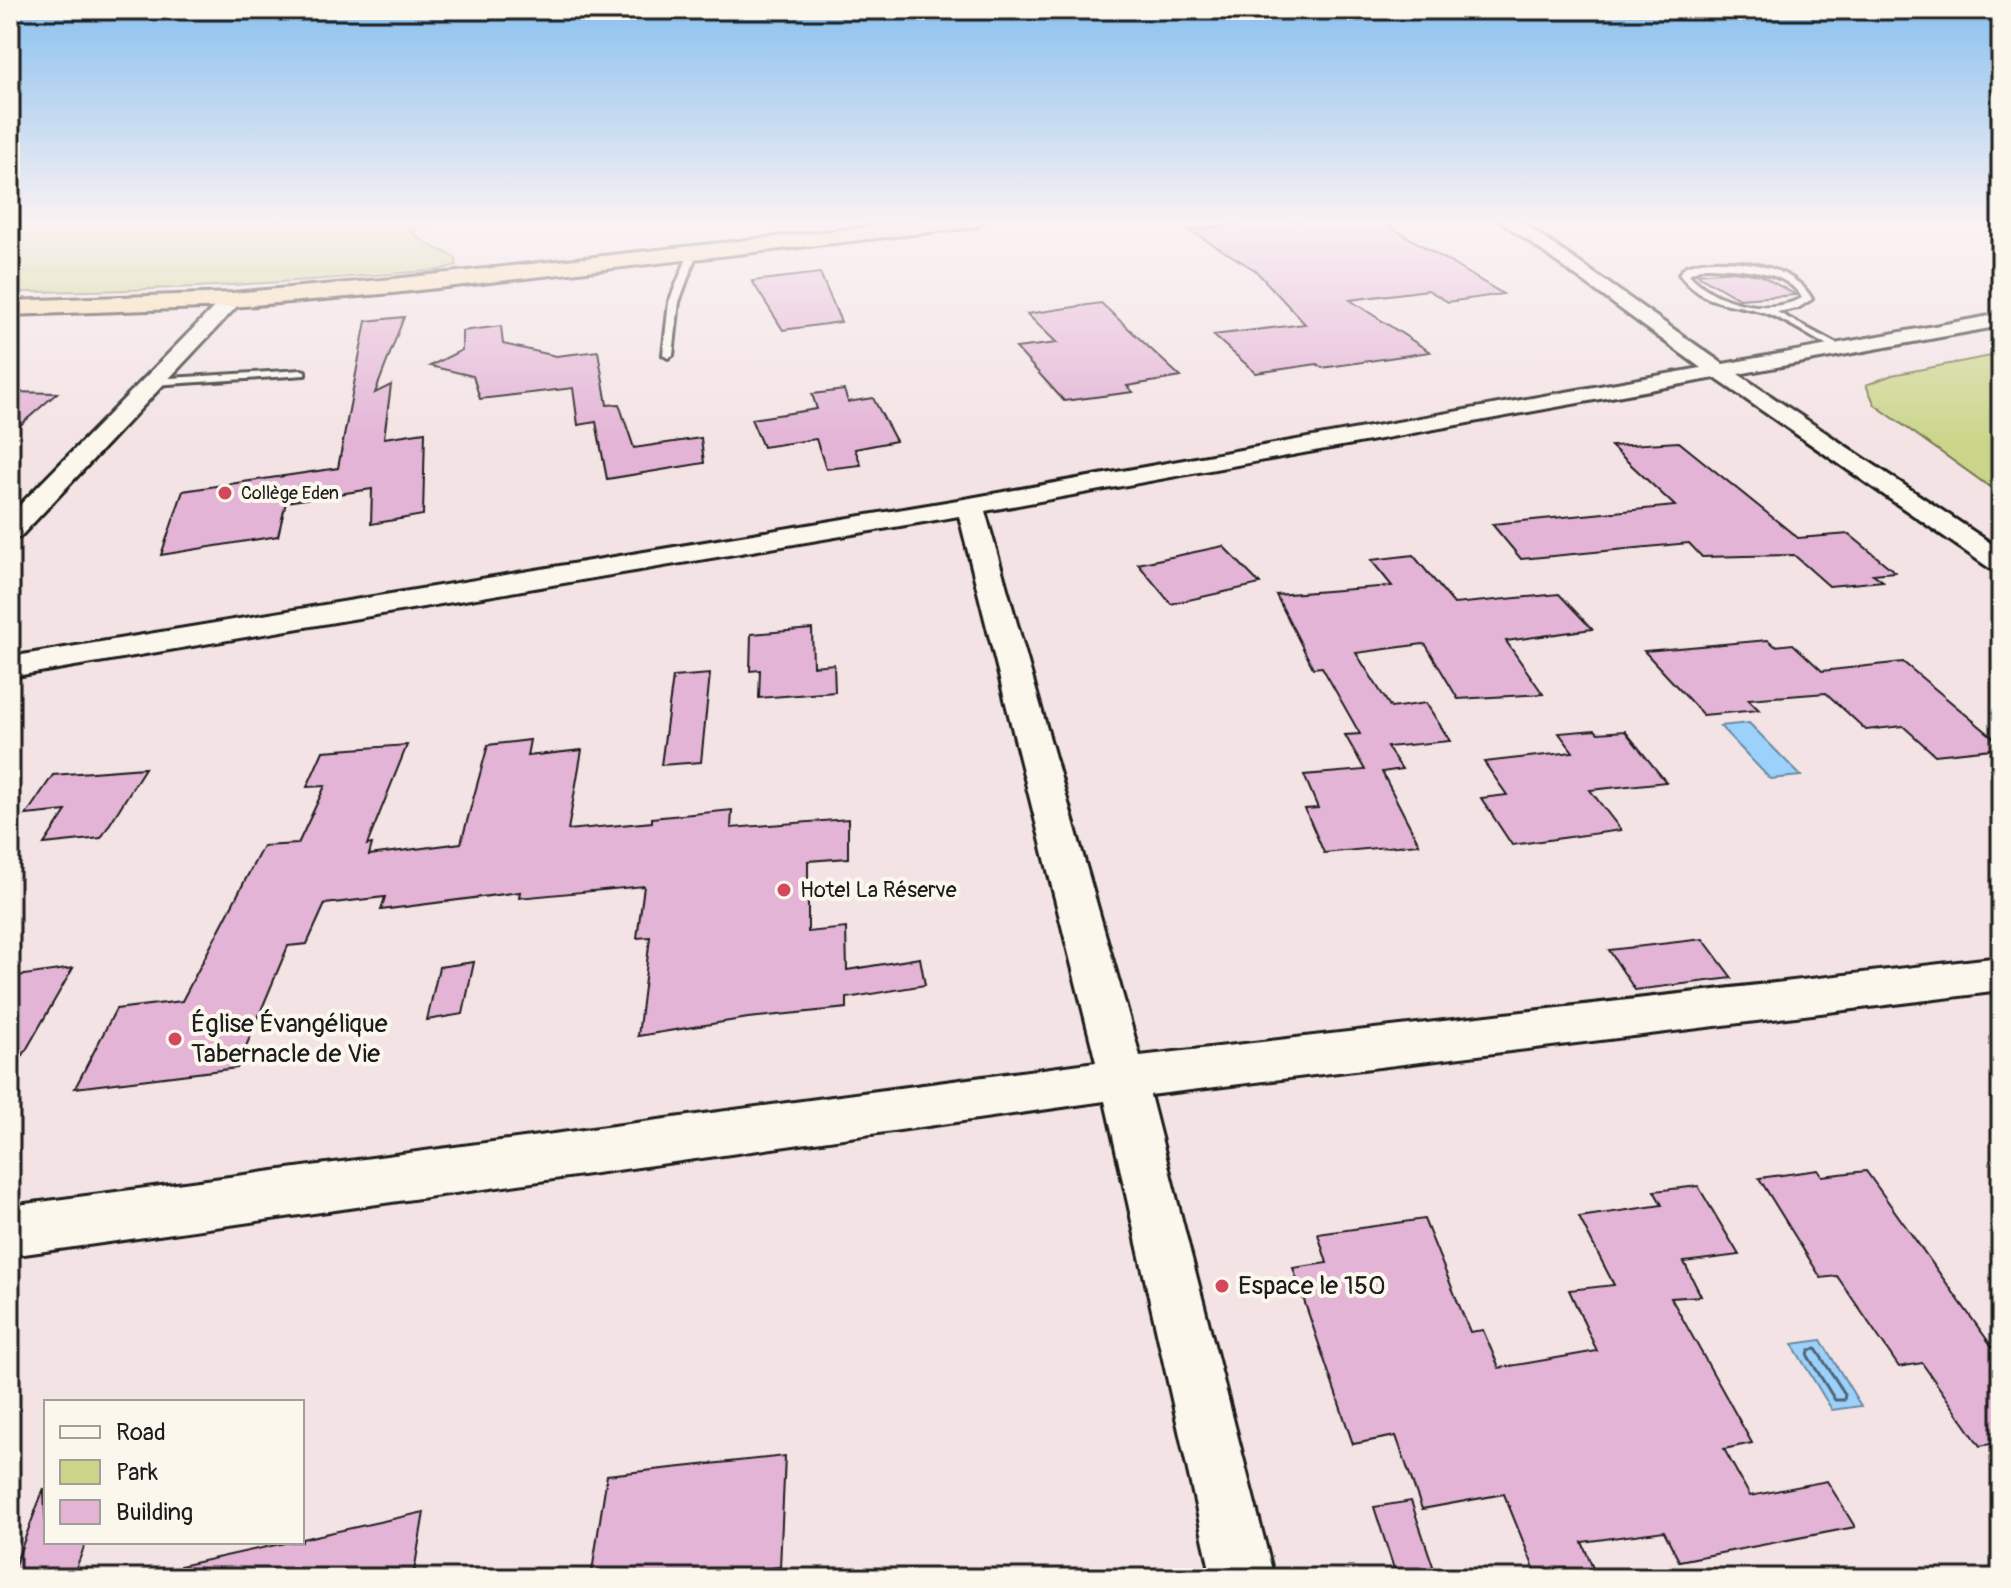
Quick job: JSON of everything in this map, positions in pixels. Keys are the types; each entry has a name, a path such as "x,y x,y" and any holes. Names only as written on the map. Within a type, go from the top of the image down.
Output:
{"highway":[{"path":"10,308 232,300 280,295"}],"street":[{"path":"1613,295 2001,563"},
{"path":"10,531 232,300"},
{"path":"10,667 970,506 2001,320"},
{"path":"970,506 1123,1078 1243,1578"},
{"path":"10,1231 1123,1078 2001,974"}],"lane":[{"path":"668,355 677,295"},
{"path":"1709,295 1764,309 1839,348"},
{"path":"1764,309 1802,303 1807,299 1806,295"},
{"path":"153,382 301,373"}],"green space":[{"path":"2001,354 2001,495 1875,405 1866,385 1892,375"}],"water":[{"path":"1749,723 1801,776 1770,779 1720,726"},
{"path":"1821,1340 1861,1406 1832,1410 1792,1344"}],"building":[{"path":"761,295 829,295 841,322 783,330"},
{"path":"1278,295 1388,295 1350,300 1430,352 1322,368 1317,364 1256,373 1213,335 1305,324"},
{"path":"1437,295 1495,295 1448,302"},
{"path":"1732,295 1794,295 1739,299"},
{"path":"1101,303 1181,377 1127,386 1133,392 1064,401 1016,348 1057,343 1027,314"},
{"path":"404,317 375,393 391,385 384,438 425,432 423,515 371,524 372,489 286,502 278,536 161,555 183,491 338,468 366,321"},
{"path":"501,326 503,344 556,356 598,351 607,405 619,404 634,448 701,438 704,463 607,479 596,422 578,425 573,388 480,399 473,376 430,366 462,350 462,331"},
{"path":"844,390 848,402 873,398 896,441 855,449 861,465 826,469 816,439 763,447 751,419 817,409 812,394"},
{"path":"10,392 57,393 10,434"},
{"path":"1679,442 1798,538 1849,534 1895,572 1873,574 1883,581 1829,586 1794,555 1702,557 1689,543 1521,559 1492,524 1675,506 1611,446"},
{"path":"1223,546 1260,584 1171,604 1138,564"},
{"path":"1413,555 1454,604 1559,594 1592,629 1506,641 1543,694 1458,699 1423,644 1356,653 1391,708 1426,703 1450,741 1387,747 1402,769 1382,772 1419,844 1324,853 1305,809 1318,808 1304,775 1365,770 1345,735 1360,734 1322,667 1313,668 1276,595 1392,586 1371,560"},
{"path":"812,629 813,666 834,664 835,692 759,698 760,670 750,671 751,634"},
{"path":"1768,640 1775,646 1793,644 1822,671 1903,662 2001,744 2001,748 1935,755 1903,726 1866,730 1826,693 1748,699 1759,710 1703,715 1644,651"},
{"path":"710,674 701,762 661,765 673,677"},
{"path":"1595,730 1598,733 1625,731 1666,782 1590,790 1621,830 1512,845 1481,798 1507,795 1484,762 1573,752 1559,733"},
{"path":"530,740 527,756 582,750 568,830 732,810 731,828 848,819 848,858 808,861 808,932 846,928 847,970 920,958 925,985 847,998 847,1008 748,1018 638,1036 650,937 637,938 644,886 519,898 520,892 381,910 385,897 325,904 307,944 288,946 237,1068 75,1088 116,1009 182,1001 263,846 298,844 325,786 307,787 323,751 407,745 367,845 372,844 369,855 461,843 488,745"},
{"path":"145,768 101,838 44,844 66,811 26,815 53,775"},
{"path":"1703,939 1732,978 1635,990 1609,950"},
{"path":"474,962 463,1014 427,1020 439,967"},
{"path":"73,968 10,1078 10,977"},
{"path":"1818,1170 1822,1176 1866,1171 2001,1359 2001,1442 1980,1446 1922,1363 1899,1367 1837,1276 1821,1278 1759,1178"},
{"path":"1698,1186 1739,1255 1684,1262 1701,1296 1671,1298 1752,1443 1724,1449 1750,1496 1827,1481 1855,1527 1679,1561 1664,1531 1582,1542 1597,1578 1538,1578 1504,1494 1422,1509 1396,1436 1353,1444 1293,1268 1327,1263 1318,1234 1424,1219 1470,1332 1483,1330 1499,1368 1597,1351 1569,1290 1614,1285 1579,1217 1662,1205 1654,1191"},
{"path":"785,1456 780,1567 684,1578 591,1578 607,1475"},
{"path":"44,1488 44,1544 85,1544 75,1571 41,1578 10,1578"},
{"path":"1411,1501 1437,1578 1397,1578 1374,1507"},
{"path":"424,1512 413,1578 181,1578 180,1566 280,1544 304,1544 304,1539"}],"place":[{"name":"Collège Eden","path":"225,493"},
{"name":"Hotel La Réserve","path":"784,890"},
{"name":"Église Évangélique Tabernacle de Vie","path":"175,1039"},
{"name":"Espace le 150","path":"1222,1286"}]}
